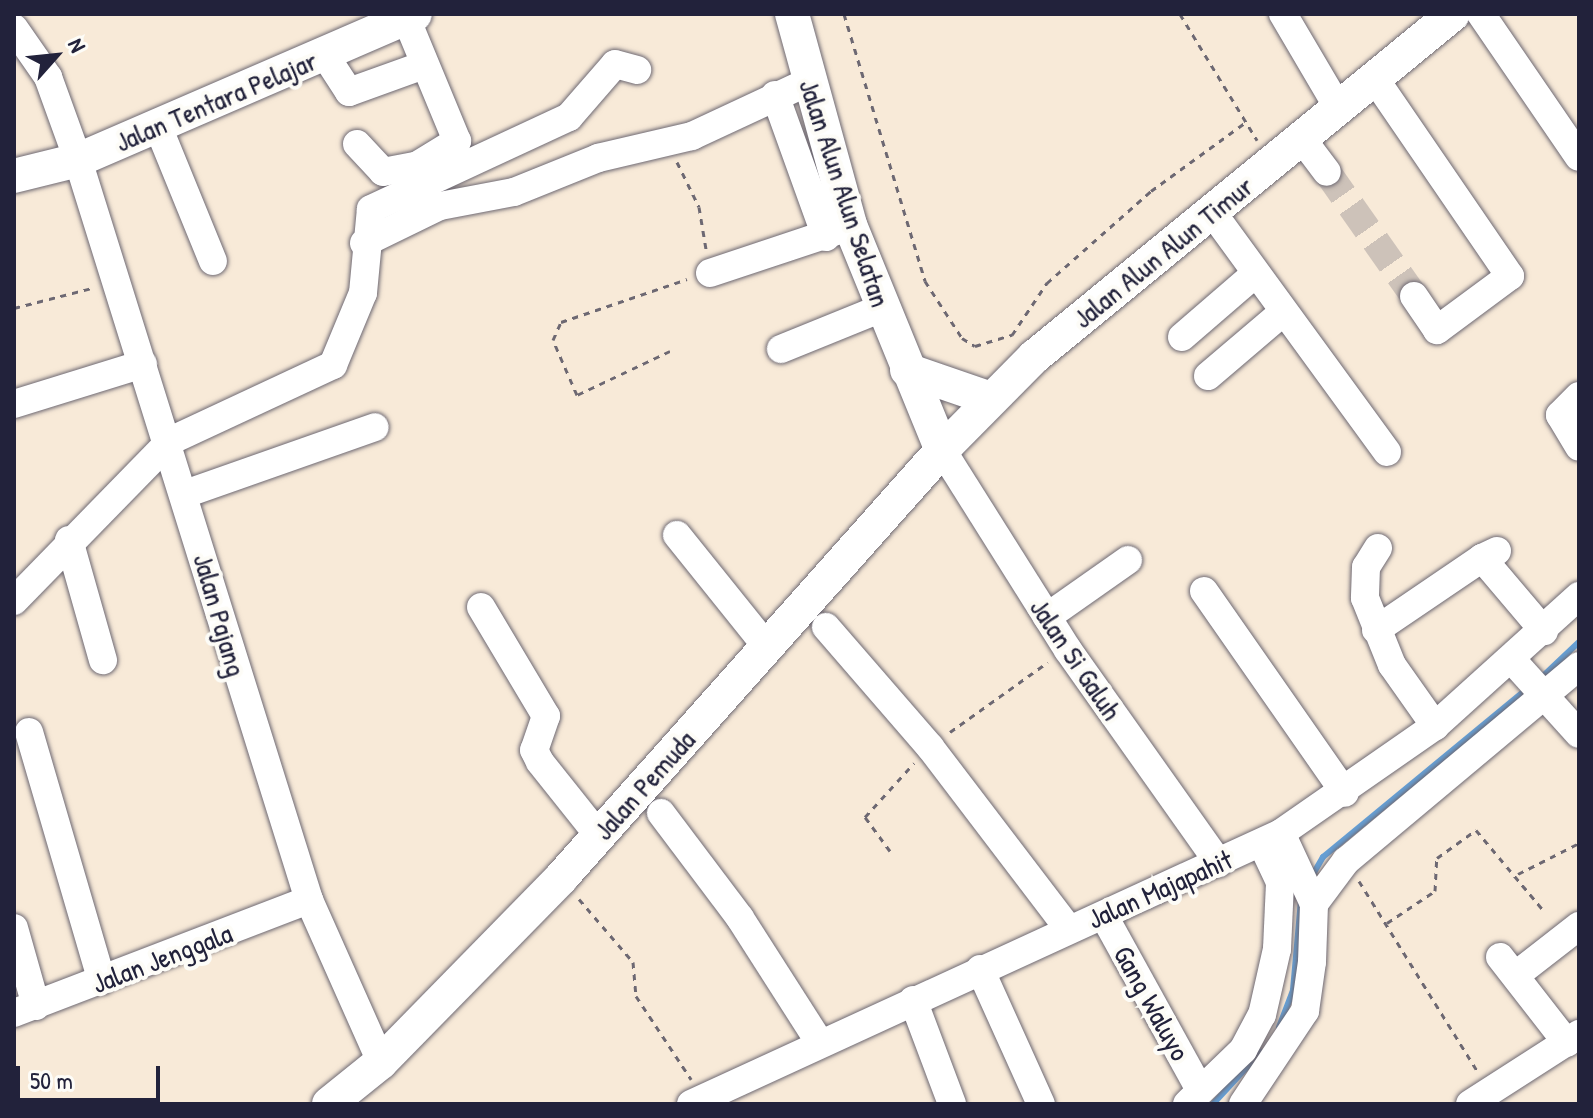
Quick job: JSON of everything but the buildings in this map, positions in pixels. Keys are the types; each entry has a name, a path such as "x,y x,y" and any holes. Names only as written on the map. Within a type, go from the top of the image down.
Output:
{"main road":[{"name":"Jalan Alun Alun Selatan","path":"792,14 838,231 882,308 942,450"},
{"name":"Jalan Alun Alun Timur","path":"942,450 991,399 1453,14"},
{"name":"Jalan Tentara Pelajar","path":"14,176 78,160 325,55 371,24 410,16"},
{"path":"907,370 991,399"},
{"name":"Jalan Pemuda","path":"329,1104 381,1062 561,878 729,690 762,641 942,450"}],"street":[{"path":"1283,14 1339,109"},
{"path":"1481,14 1579,157"},
{"path":"357,144 383,172 418,165 455,144 457,132 424,65 410,16"},
{"name":"Jalan Pajang","path":"14,28 48,77 78,160 115,282 170,441 309,900 381,1062"},
{"path":"325,55 349,92 424,65"},
{"path":"14,601 69,540 170,441 333,365 363,293 364,223 382,201 569,117 615,64 637,70"},
{"path":"1375,79 1510,276 1437,330 1414,296"},
{"path":"364,243 440,206 514,192 598,158 667,141 808,82"},
{"path":"710,273 838,231 775,95"},
{"path":"157,124 213,261"},
{"path":"1302,139 1327,172"},
{"path":"1212,212 1282,313 1387,452"},
{"path":"1182,337 1255,274"},
{"path":"781,349 882,308"},
{"path":"1208,376 1282,313"},
{"path":"14,404 143,364"},
{"path":"1579,396 1560,415 1579,447"},
{"path":"185,494 375,427"},
{"name":"Jalan Si Galuh","path":"942,450 1068,650 1219,863"},
{"path":"677,535 762,641"},
{"path":"69,540 103,660"},
{"path":"1378,548 1364,581 1376,630 1435,726"},
{"path":"1376,630 1489,555 1544,631"},
{"path":"1047,617 1128,560"},
{"path":"1204,591 1345,793"},
{"name":"Jalan Majapahit","path":"697,1101 1068,928 1104,916 1272,839 1345,793 1435,726 1532,682 1544,631 1579,596"},
{"path":"481,607 546,716 534,750 540,762 599,836"},
{"path":"826,627 930,747 1068,928"},
{"path":"1311,899 1346,861 1532,682 1579,666"},
{"path":"1532,682 1579,734"},
{"path":"29,732 102,981"},
{"path":"661,813 740,918 820,1043"},
{"path":"1243,1104 1305,1011 1311,899 1294,862 1272,839"},
{"path":"1194,1097 1243,1050 1262,1015 1277,949 1280,882 1272,839"},
{"name":"Jalan Jenggala","path":"25,1010 309,900"},
{"name":"Gang Waluyo","path":"1104,916 1194,1097"},
{"path":"1488,1099 1573,1038 1508,966 1579,926"},
{"path":"14,928 25,1010"},
{"path":"980,969 1041,1104"},
{"path":"913,1000 952,1104"}],"path":[{"path":"844,14 925,281 962,338 975,346 1012,335 1047,283 1151,191 1246,122"},
{"path":"1180,14 1272,163"},
{"path":"667,141 699,207 710,273 561,322 553,340 577,395 670,351"},
{"path":"14,308 115,282"},
{"path":"890,851 865,817 930,747 1068,650"},
{"path":"1387,923 1435,891 1437,858 1476,830 1518,874 1544,911"},
{"path":"1518,874 1579,843"},
{"path":"1346,861 1387,923 1488,1099"},
{"path":"561,878 633,962 636,996 697,1101"}],"waterway":[{"path":"1541,678 1579,642"},
{"path":"1312,876 1323,857 1529,687"},
{"path":"1279,1027 1293,990 1301,901"},
{"path":"1213,1104 1261,1052"}],"tunnel":[{"path":"1327,172 1414,296"}]}
